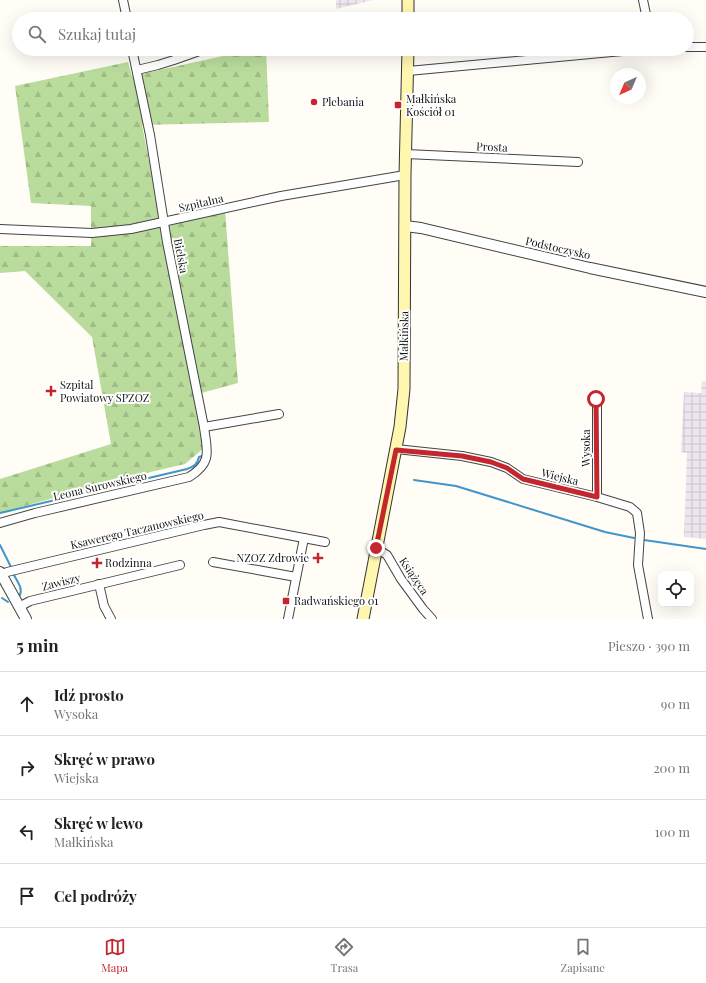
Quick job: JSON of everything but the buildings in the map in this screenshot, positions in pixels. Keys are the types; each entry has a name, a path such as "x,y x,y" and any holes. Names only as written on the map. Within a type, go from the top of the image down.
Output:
{"main road":[{"path":"408,0 408,12"},
{"name":"Małkińska","path":"363,619 396,450 404,389 405,175 408,56"}],"street":[{"path":"123,0 126,12"},
{"path":"643,0 646,12"},
{"path":"694,47 706,47"},
{"name":"Bielska","path":"134,56 150,135 164,222 204,427 208,453 206,461 202,466"},
{"path":"137,70 186,56"},
{"path":"408,71 569,56"},
{"name":"Prosta","path":"406,154 578,162"},
{"name":"Szpitalna","path":"0,229 92,233 131,230 281,196 405,175"},
{"name":"Podstoczysko","path":"405,226 422,228 596,269 706,292"},
{"name":"Wysoka","path":"596,399 597,497"},
{"path":"204,427 279,414"},
{"name":"Wiejska","path":"396,450 462,456 491,462 507,468 523,479 597,497 630,507 637,513 640,533 638,565 648,619"},
{"name":"Leona Surowskiego","path":"0,523 35,513 189,477 199,471 202,466"},
{"name":"Ksawerego Taczanowskiego","path":"1,574 218,522 325,542"},
{"path":"288,619 304,538"},
{"name":"Książęca","path":"376,548 387,555 401,579 432,619"},
{"path":"213,562 296,577"},
{"name":"Zawiszy","path":"19,607 30,601 180,565"},
{"path":"1,574 26,619"},
{"path":"99,584 104,606 111,619"}],"shaded area":[{"path":"336,0 373,0 336,9"},
{"path":"702,381 706,381 706,539 684,537 687,453 681,452 684,392 701,393"}],"green space":[{"path":"223,56 266,56 269,122 142,125 162,228 225,210 238,383 194,395 204,448 185,464 125,478 0,513 0,479 111,444 92,337 25,271 0,273 0,246 91,246 91,206 31,203 15,86 128,62 132,76"}],"waterway":[{"path":"0,513 187,469 195,465 199,457 202,456"},
{"path":"414,480 456,486 605,532 634,538"},
{"path":"644,540 706,549"},
{"path":"0,545 11,567"},
{"path":"14,575 20,587 20,595"},
{"path":"2,598 8,602"}],"place":[{"name":"Plebania","path":"314,102"},
{"name":"Małkińska Kościół 01","path":"398,105"},
{"name":"Szpital Powiatowy SPZOZ","path":"51,391"},
{"name":"NZOZ Zdrowie","path":"318,558"},
{"name":"Rodzinna","path":"97,563"},
{"name":"Radwańskiego 01","path":"286,601"}],"route":[{"path":"376,548 396,450 462,456 491,462 507,468 523,479 597,497 596,399"}]}
